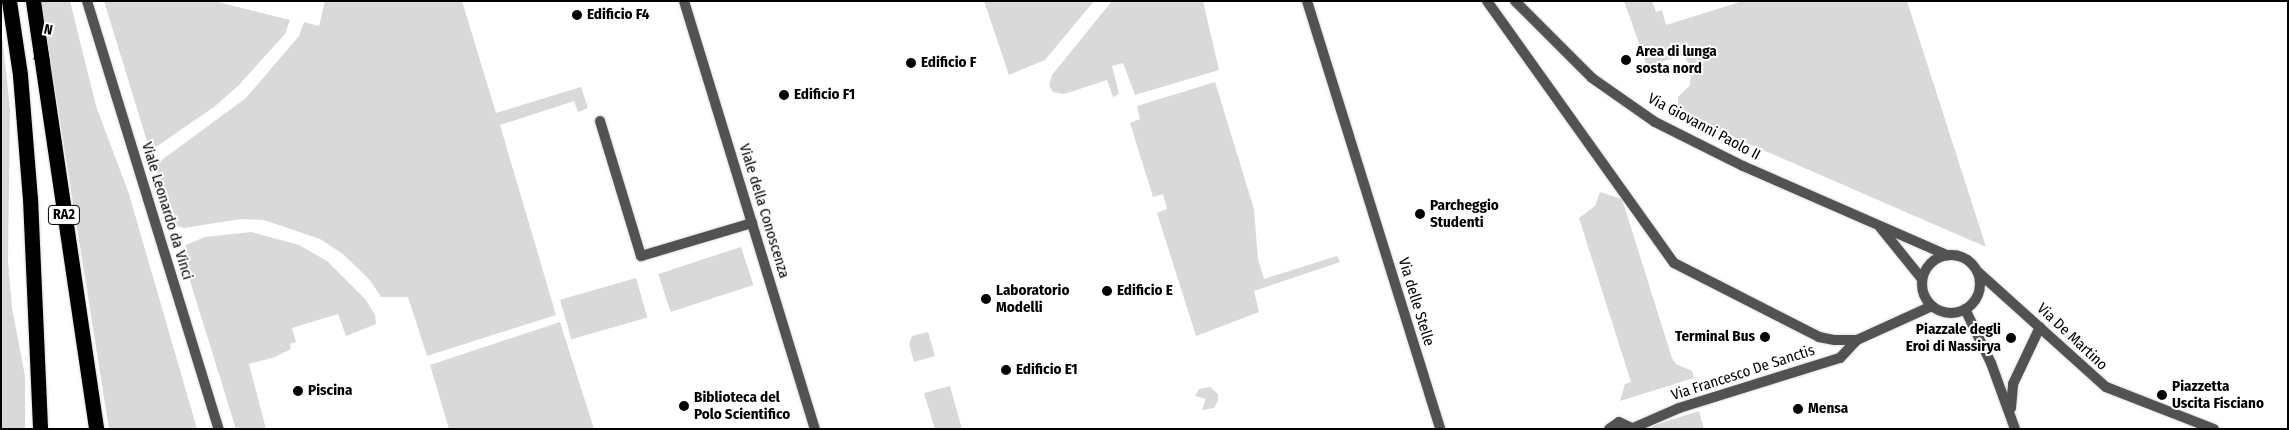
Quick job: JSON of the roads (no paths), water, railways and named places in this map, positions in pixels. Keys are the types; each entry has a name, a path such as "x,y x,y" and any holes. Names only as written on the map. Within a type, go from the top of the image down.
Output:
{"highway":[{"name":"RA2","path":"9,1 20,75 30,198 40,429"},
{"name":"RA2","path":"33,1 96,428"}],"street":[{"name":"Viale Leonardo da Vinci","path":"87,1 219,429"},
{"name":"Viale della Conoscenza","path":"684,1 815,429"},
{"name":"Via delle Stelle","path":"1307,1 1440,429"},
{"path":"1487,1 1674,263 1819,337 1857,340 1932,306"},
{"name":"Via Giovanni Paolo II","path":"1515,1 1592,78 1655,122 1743,166 1947,255"},
{"path":"600,120 641,256 752,223"},
{"name":"Via Giovanni Paolo II","path":"1878,226 1922,279"},
{"path":"1947,255 1965,258 1977,271 1980,288 1972,304 1965,309 1948,313 1932,306 1923,293 1922,279 1931,263 1947,255"},
{"name":"Via De Martino","path":"1977,271 2040,327 2080,367 2106,387 2214,429"},
{"path":"1965,309 2014,425"},
{"path":"2014,425 2010,401 2013,384 2040,327"},
{"name":"Via Francesco De Sanctis","path":"1634,428 1679,408 1840,358 1857,340"},
{"path":"1609,429 1619,422 1634,428"}],"place":[{"name":"Edificio F4","path":"577,15"},
{"name":"Area di lunga sosta nord","path":"1626,60"},
{"name":"Edificio F","path":"911,63"},
{"name":"Edificio F1","path":"784,95"},
{"name":"Parcheggio Studenti","path":"1420,214"},
{"name":"Edificio E","path":"1107,291"},
{"name":"Laboratorio Modelli","path":"986,299"},
{"name":"Terminal Bus","path":"1765,337"},
{"name":"Piazzale degli Eroi di Nassirya","path":"2011,338"},
{"name":"Edificio E1","path":"1006,370"},
{"name":"Piscina","path":"298,391"},
{"name":"Piazzetta Uscita Fisciano","path":"2162,395"},
{"name":"Biblioteca del Polo Scientifico","path":"684,406"},
{"name":"Mensa","path":"1798,409"}]}
